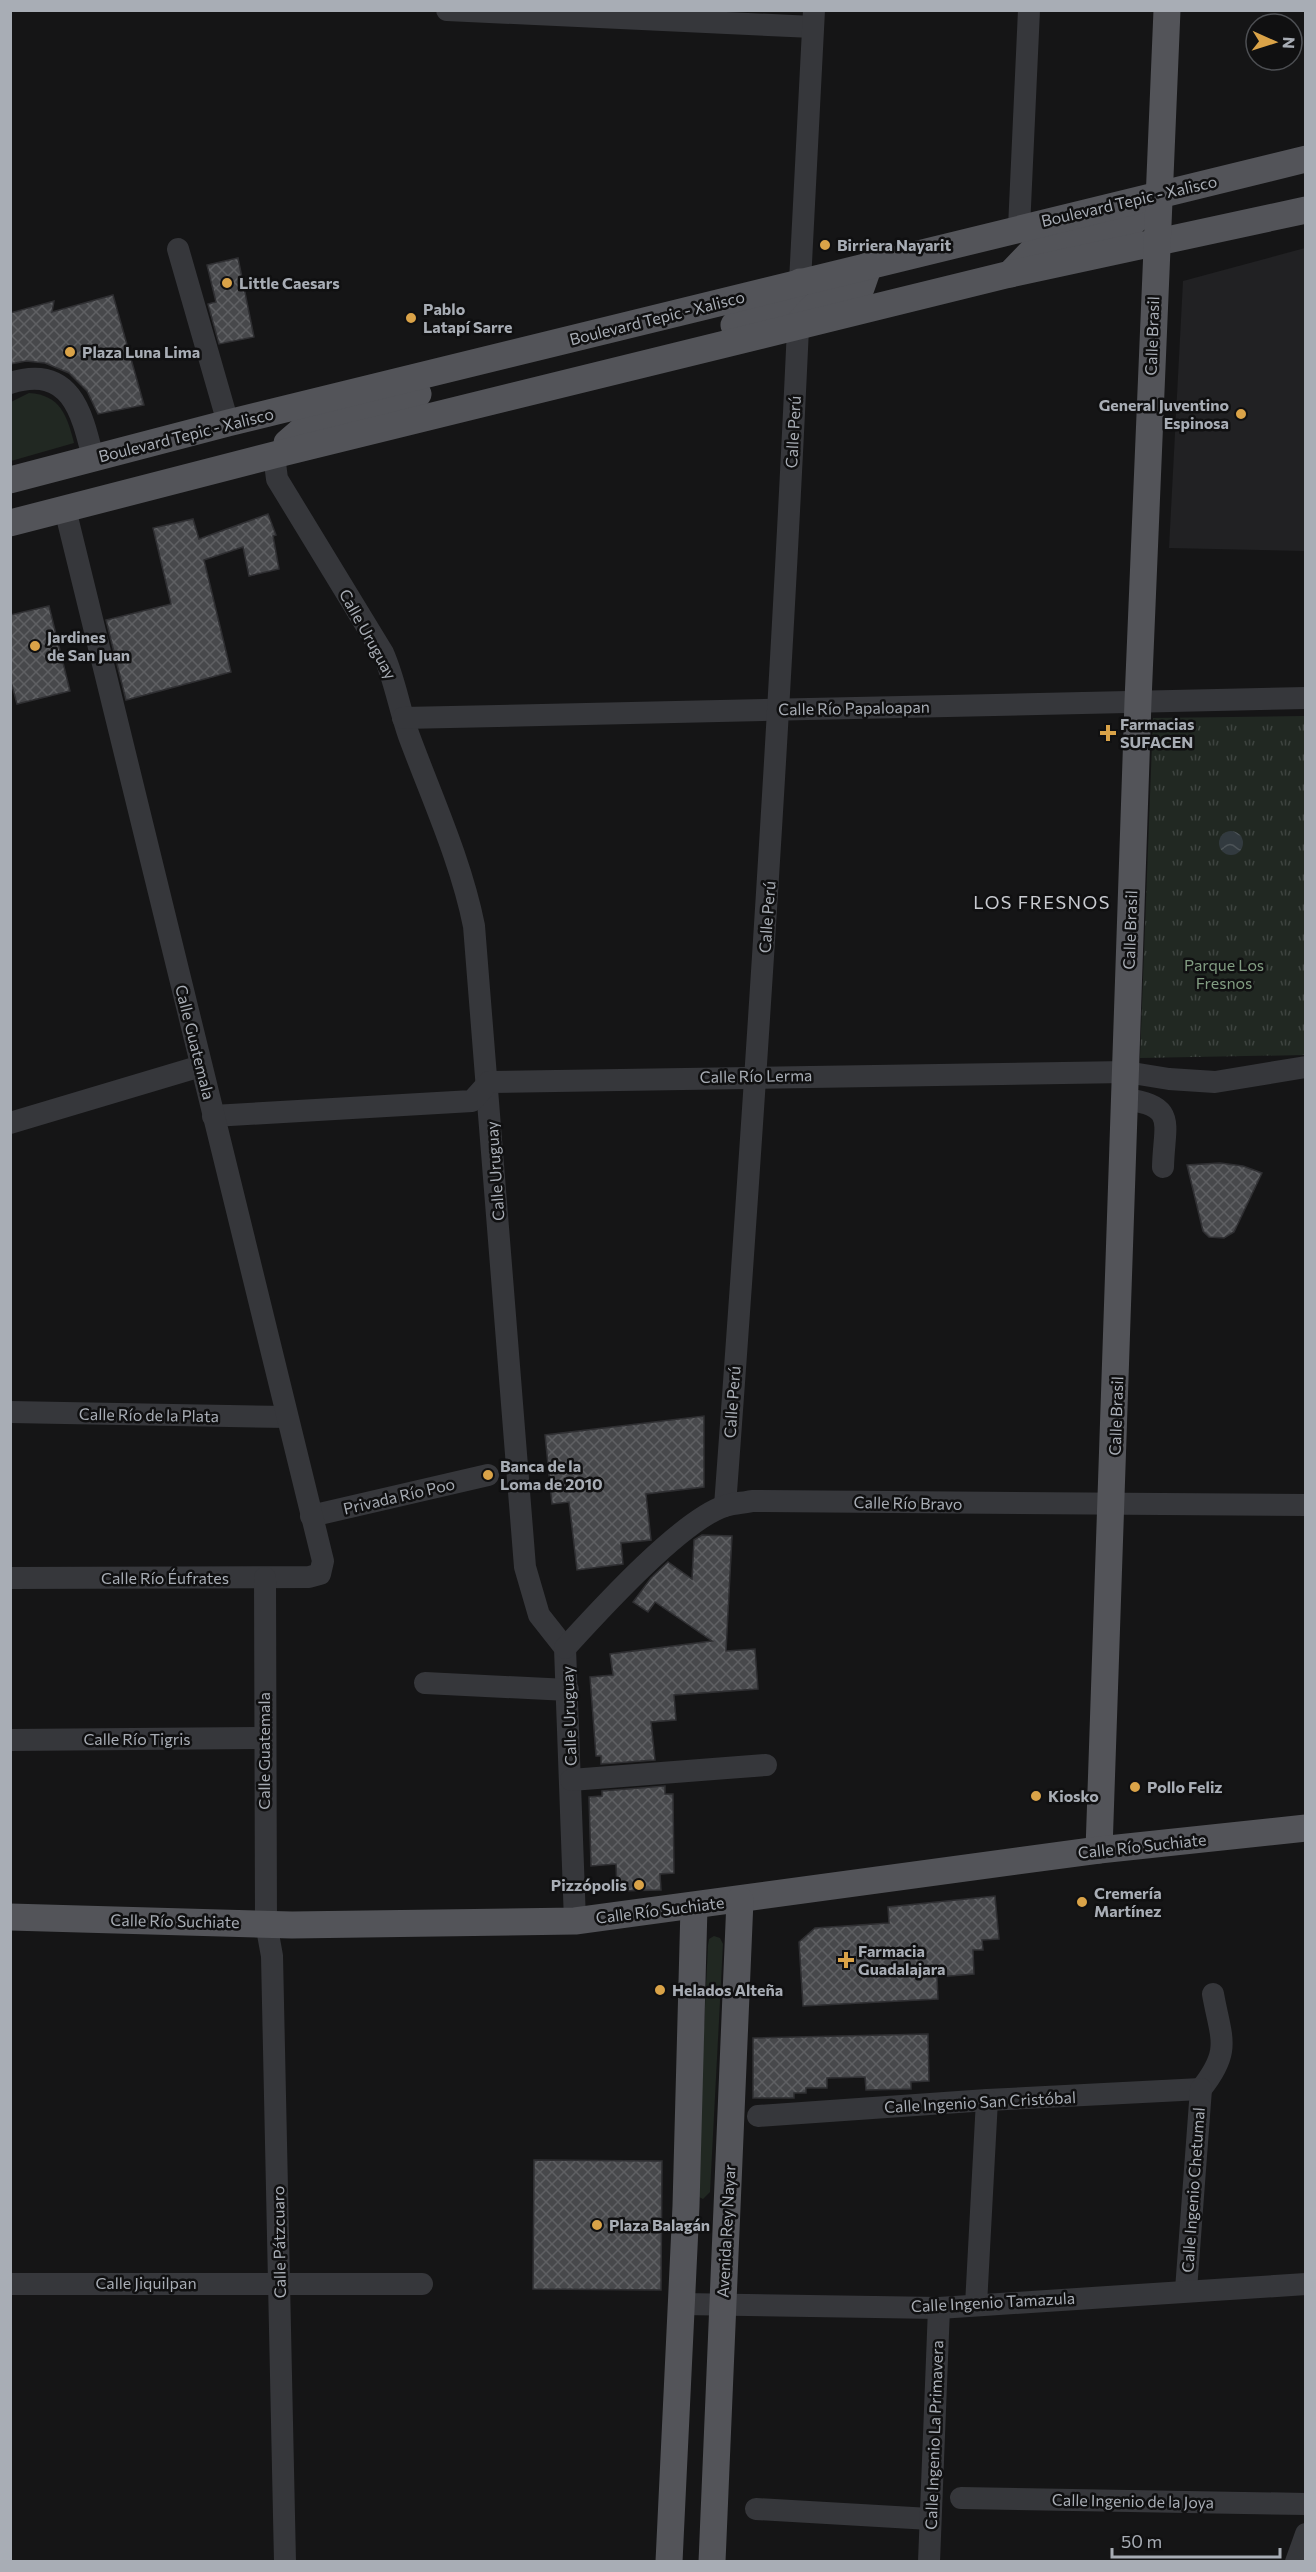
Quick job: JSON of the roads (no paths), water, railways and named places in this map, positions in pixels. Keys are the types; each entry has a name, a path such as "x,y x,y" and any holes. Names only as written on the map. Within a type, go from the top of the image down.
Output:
{"main road":[{"name":"Calle Brasil","path":"1099,1850 1113,1505 1138,701 1167,10"},
{"name":"Boulevard Tepic - Xalisco","path":"10,480 228,423 1305,159"},
{"path":"1156,244 1179,219 1305,191"},
{"path":"1010,274 1034,249 1128,228 1161,194"},
{"path":"10,523 274,455 798,328 1010,274 1305,210"},
{"path":"798,328 798,317 804,310 861,288 869,265"},
{"path":"634,368 648,350 654,347 768,316 800,282"},
{"path":"274,455 302,430 438,388 474,363"},
{"path":"10,508 74,496 82,490 88,479 93,458"},
{"name":"Calle Río Suchiate","path":"10,1917 394,1925 575,1921 694,1907 1099,1850 1305,1828"},
{"name":"Avenida Rey Nayar","path":"712,2562 740,1900"},
{"path":"669,2562 686,2206 694,1907"},
{"path":"686,2206 727,2206"}],"street":[{"path":"447,10 813,19 800,282"},
{"path":"1019,228 1029,10"},
{"path":"178,249 228,423"},
{"name":"Calle Perú","path":"724,1506 757,1076 780,709 798,328"},
{"path":"10,383 25,379 43,379 59,386 72,397 81,413 93,458"},
{"name":"Calle Uruguay","path":"274,455 277,479 383,653 395,680 403,718 468,895 474,926 489,1082 514,1460 525,1567 539,1615 566,1648 575,1921"},
{"name":"Calle Guatemala","path":"66,509 323,1561 320,1574"},
{"name":"Calle Río Papaloapan","path":"403,718 1305,698"},
{"path":"10,1123 201,1066"},
{"name":"Calle Río Lerma","path":"489,1082 1126,1072 1169,1079 1215,1082 1305,1067"},
{"path":"213,1116 472,1101 489,1082"},
{"path":"1125,1099 1149,1102 1161,1110 1164,1118 1163,1167"},
{"name":"Calle Río de la Plata","path":"10,1412 287,1417"},
{"name":"Privada Río Poo","path":"311,1516 488,1475"},
{"name":"Calle Río Bravo","path":"566,1648 671,1542 704,1516 724,1506 752,1501 1113,1505 1305,1504"},
{"name":"Calle Río Éufrates","path":"10,1578 265,1578 309,1577 320,1574"},
{"name":"Calle Guatemala","path":"265,1578 263,1738 266,1923"},
{"path":"425,1683 568,1690"},
{"name":"Calle Río Tigris","path":"10,1740 263,1738"},
{"path":"571,1780 766,1765"},
{"name":"Calle Pátzcuaro","path":"266,1923 272,1956 281,2282 285,2562"},
{"path":"1201,2089 1218,2068 1223,2051 1213,1994"},
{"name":"Calle Ingenio San Cristóbal","path":"758,2116 987,2100 1201,2089"},
{"name":"Calle Ingenio Chetumal","path":"1185,2290 1201,2089"},
{"path":"976,2305 987,2100"},
{"name":"Calle Jiquilpan","path":"10,2284 281,2282 422,2284"},
{"name":"Calle Ingenio Tamazula","path":"681,2304 939,2308 1305,2283"},
{"name":"Calle Ingenio La Primavera","path":"929,2562 939,2308"},
{"name":"Calle Ingenio de la Joya","path":"961,2498 1305,2504"},
{"path":"756,2509 930,2519"},
{"path":"1296,2562 1305,2534"}],"water":[{"path":"1231,831 1236,832 1242,838 1242,848 1236,854 1231,855 1226,854 1220,848 1219,843 1220,838 1226,832"}],"place":[{"name":"Birriera Nayarit","path":"825,245"},
{"name":"Little Caesars","path":"227,283"},
{"name":"Pablo Latapí Sarre","path":"411,318"},
{"name":"Plaza Luna Lima","path":"70,352"},
{"name":"General Juventino Espinosa","path":"1241,414"},
{"name":"Jardines de San Juan","path":"35,646"},
{"name":"Farmacias SUFACEN","path":"1108,733"},
{"name":"Banca de la Loma de 2010","path":"488,1475"},
{"name":"Pollo Feliz","path":"1135,1787"},
{"name":"Kiosko","path":"1036,1796"},
{"name":"Pizzópolis","path":"639,1885"},
{"name":"Cremería Martínez","path":"1082,1902"},
{"name":"Farmacia Guadalajara","path":"846,1960"},
{"name":"Helados Alteña","path":"660,1990"},
{"name":"Plaza Balagán","path":"597,2225"}],"district":[{"name":"LOS FRESNOS","path":"1042,903"}],"park label":[{"name":"Parque Los Fresnos","path":"1224,974"}]}
